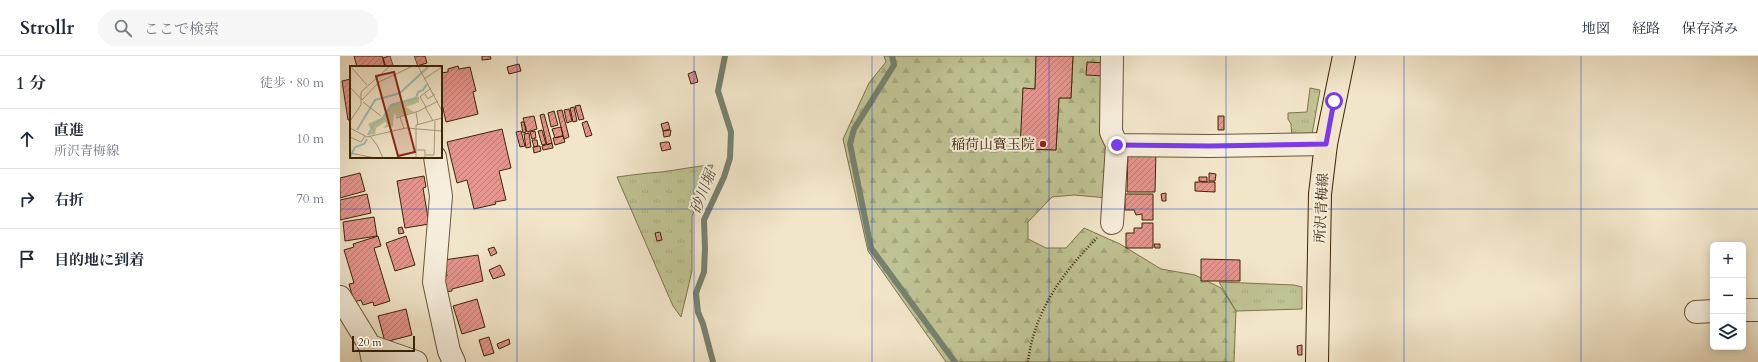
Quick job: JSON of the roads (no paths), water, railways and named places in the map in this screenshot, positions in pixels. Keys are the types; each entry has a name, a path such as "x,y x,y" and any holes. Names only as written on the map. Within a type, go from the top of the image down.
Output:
{"main road":[{"name":"所沢青梅線","path":"1317,362 1320,194 1326,144 1344,56"}],"street":[{"path":"402,56 406,66"},
{"path":"1112,56 1111,132 1117,145 1112,223"},
{"path":"1117,145 1210,146 1326,144"},
{"path":"435,158 441,196 434,282 449,351 454,362"},
{"path":"340,297 371,354 416,362"},
{"path":"1746,310 1758,310"}],"waterway":[{"name":"砂川堀","path":"713,362 703,324 698,312 696,293 704,272 704,220 724,177 730,158 731,132 718,91 725,56"},
{"path":"892,56 894,65 854,129 850,144 871,248 955,362"}],"place":[{"name":"稲荷山寳玉院","path":"1043,144"}]}
